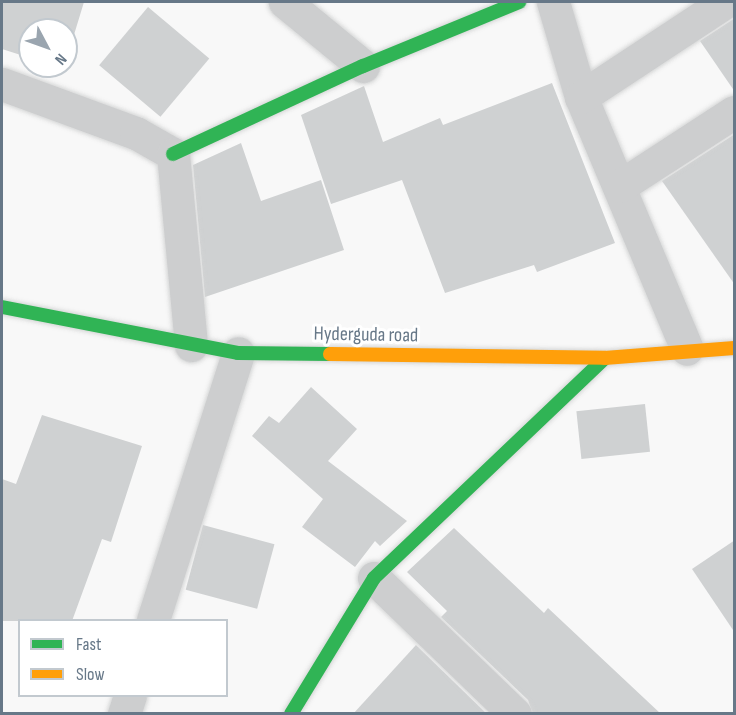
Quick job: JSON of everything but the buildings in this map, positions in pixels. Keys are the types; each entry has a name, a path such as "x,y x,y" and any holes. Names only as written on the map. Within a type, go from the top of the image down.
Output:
{"street":[{"path":"285,2 363,66"},
{"path":"173,154 363,66 519,2"},
{"path":"553,2 581,97 687,349"},
{"path":"581,97 725,2"},
{"path":"2,84 136,133 173,154"},
{"path":"620,186 735,112"},
{"path":"173,154 191,345"},
{"name":"Hyderguda road","path":"2,307 238,353 605,358 687,349 735,348"},
{"path":"154,619 238,353"},
{"path":"291,714 374,578 605,358"},
{"path":"374,578 515,714"},
{"path":"124,714 130,697"}],"traffic: fast":[{"path":"173,154 363,66 519,2"},
{"path":"2,307 238,353 330,354"},
{"path":"291,714 374,578 605,358"}],"traffic: slow":[{"path":"330,354 605,358 734,348"}]}
